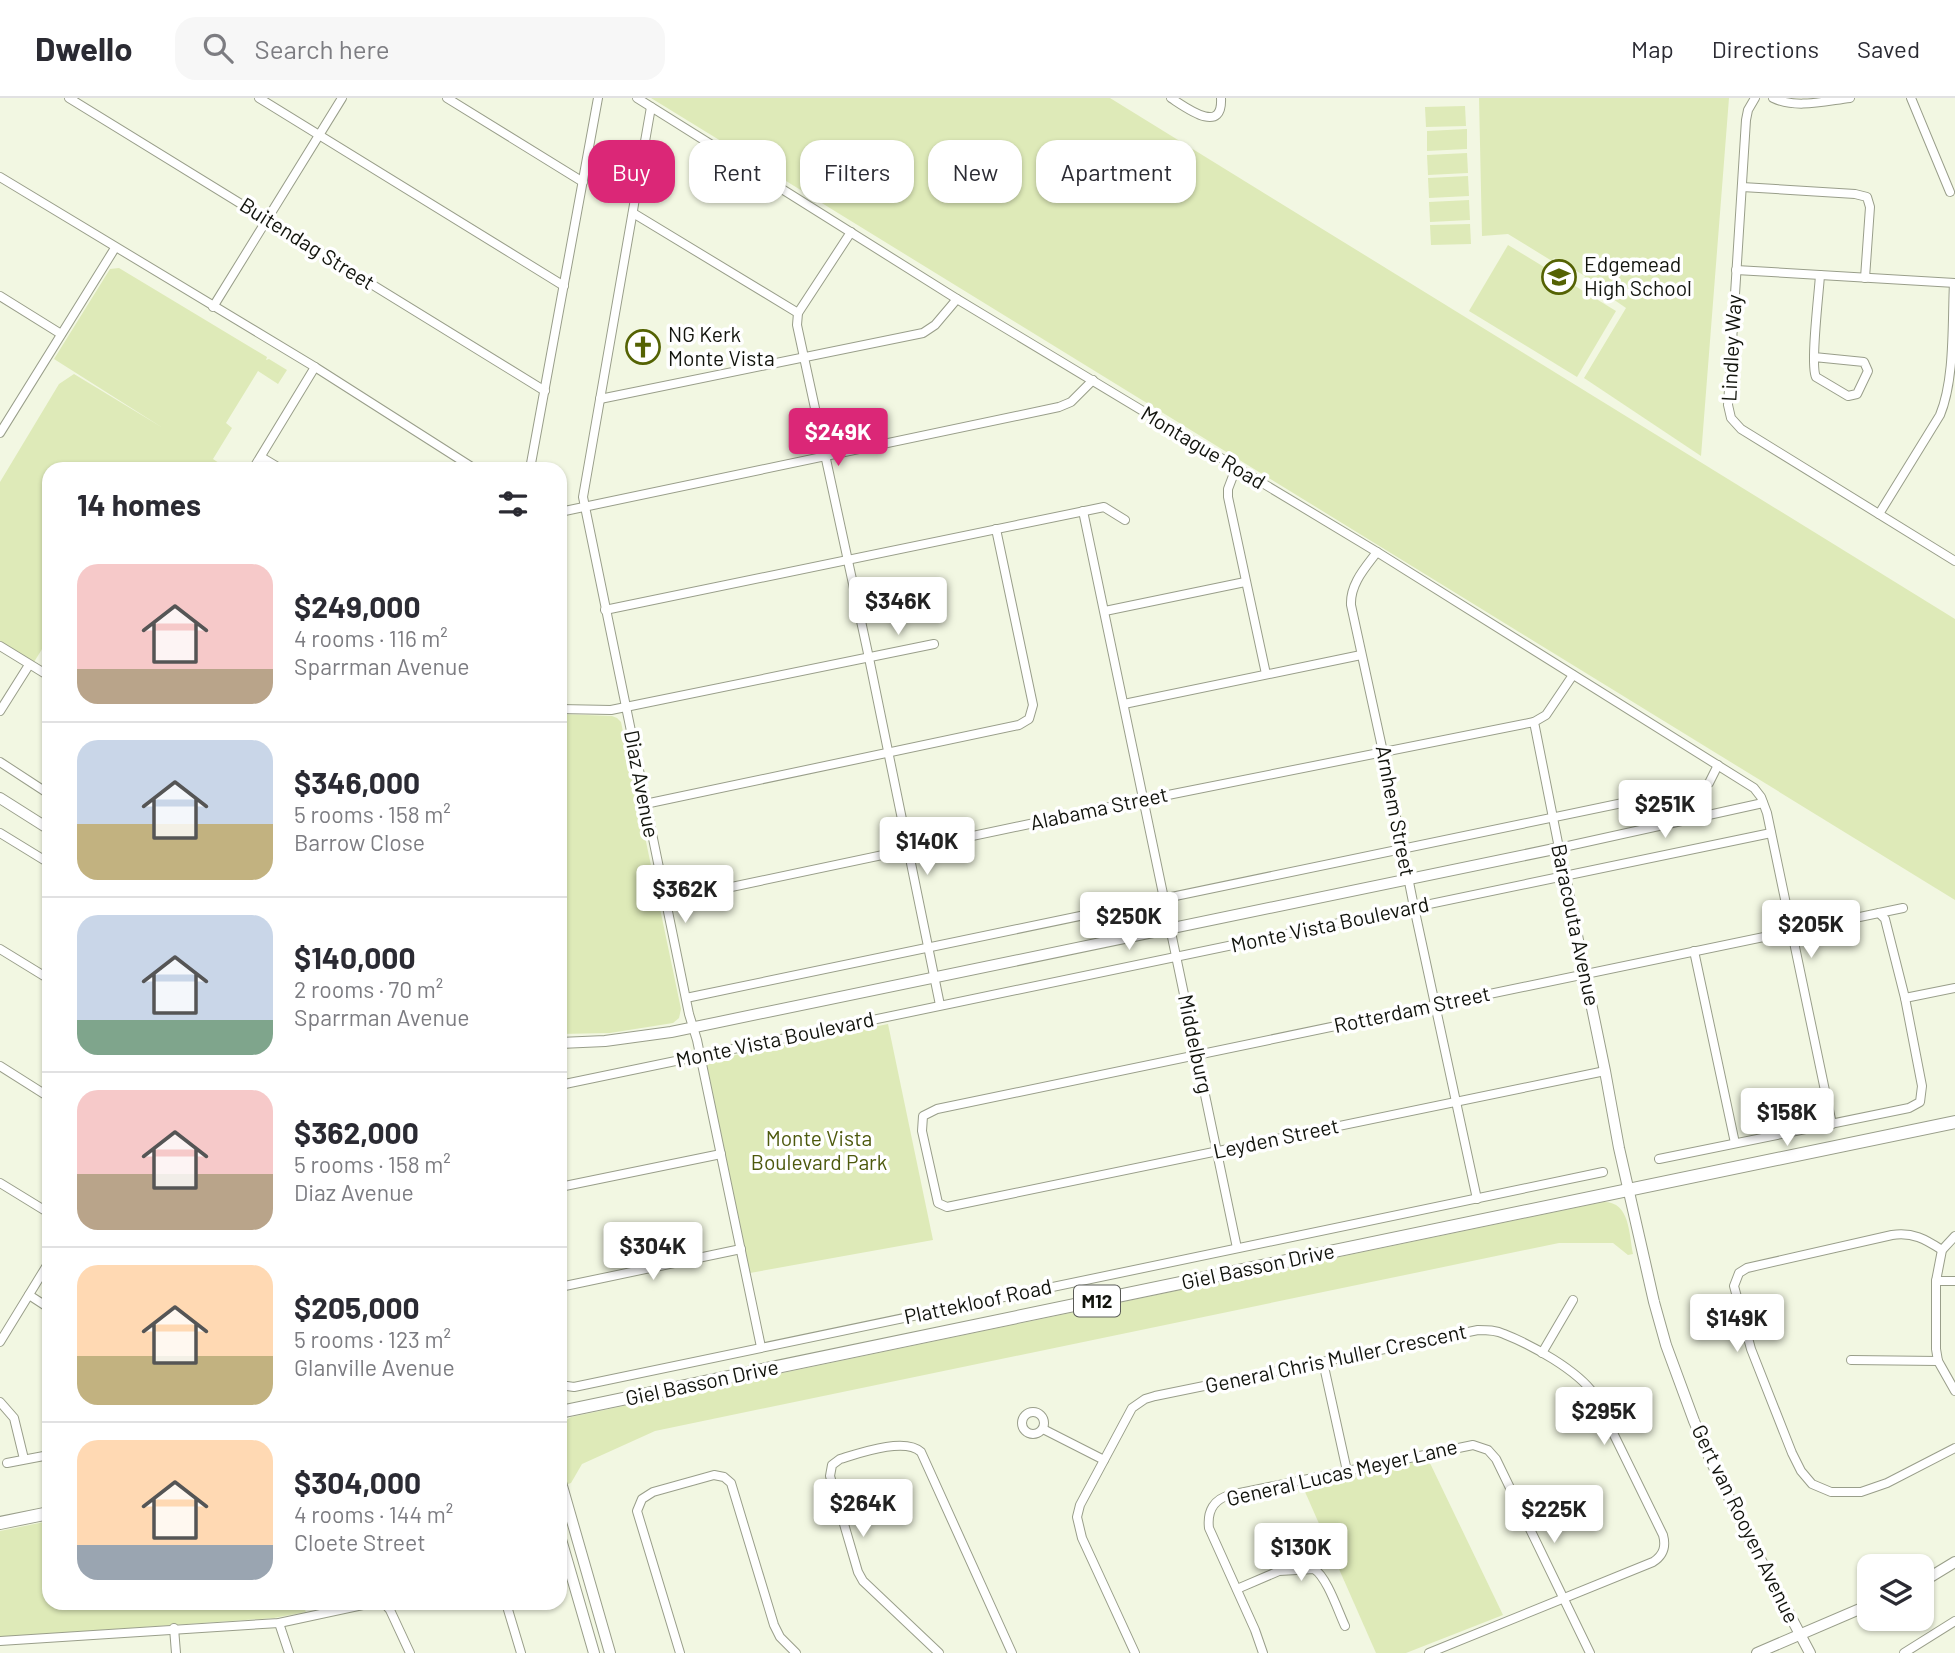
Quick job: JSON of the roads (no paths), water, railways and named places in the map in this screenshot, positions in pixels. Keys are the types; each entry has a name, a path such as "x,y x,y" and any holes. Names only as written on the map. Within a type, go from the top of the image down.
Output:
{"main road":[{"path":"0,798 42,825"},
{"name":"Baracouta Avenue","path":"1559,848 1619,1148 1630,1190"},
{"name":"Monte Vista Boulevard","path":"567,1043 634,1038 692,1027 1559,848"},
{"name":"Giel Basson Drive","path":"567,1411 1955,1122"},
{"name":"Gert van Rooyen Avenue","path":"1630,1190 1654,1302 1680,1385 1711,1461 1810,1653"},
{"path":"567,1503 610,1653"},
{"path":"0,1523 42,1514"},
{"path":"567,1560 594,1653"},
{"path":"1934,1575 1955,1562"},
{"path":"1757,1653 1857,1610"}],"street":[{"name":"Buitendag Street","path":"69,98 545,391"},
{"path":"259,98 564,286"},
{"path":"213,307 342,98"},
{"path":"447,98 583,182"},
{"path":"531,462 598,98"},
{"name":"Montague Road","path":"637,98 957,299 1377,552 1718,765 1754,788 1763,803"},
{"path":"1171,98 1208,118 1219,110 1221,98"},
{"name":"Lindley Way","path":"1755,98 1746,120 1728,405 1733,422 1955,561"},
{"path":"1773,98 1786,103 1796,103 1850,98"},
{"path":"1911,98 1950,191"},
{"name":"Diaz Avenue","path":"651,107 583,497 645,804 761,1347"},
{"path":"0,177 315,367 464,462"},
{"path":"1742,187 1867,197 1870,208 1865,278"},
{"path":"633,213 798,313"},
{"path":"851,232 798,313 797,325 940,1005"},
{"path":"0,433 115,248"},
{"path":"1736,270 1954,283 1952,376 1945,404 1879,514"},
{"path":"1814,357 1862,360 1868,368 1868,374 1857,394 1848,396 1813,373 1814,357 1820,275"},
{"path":"0,296 61,334"},
{"path":"600,399 923,333 935,325 957,299"},
{"path":"258,462 315,367"},
{"path":"567,511 1059,407 1072,402 1093,380"},
{"path":"261,457 269,462"},
{"path":"1236,468 1228,489 1228,497 1266,674"},
{"path":"605,610 1104,507 1125,520"},
{"name":"Middelburg","path":"1083,511 1237,1248"},
{"path":"645,804 888,754 1019,725 1029,719 1032,705 996,529"},
{"name":"Arnhem Street","path":"1377,552 1354,587 1351,597 1477,1199"},
{"path":"1105,611 1245,582"},
{"path":"567,709 611,710 934,644"},
{"path":"0,646 42,672"},
{"path":"1124,704 1361,655"},
{"path":"0,711 30,665"},
{"path":"1534,722 1546,715 1573,675"},
{"name":"Alabama Street","path":"666,901 1143,800 1534,722"},
{"name":"Baracouta Avenue","path":"1534,722 1559,848"},
{"path":"0,762 42,789"},
{"path":"686,998 1704,786 1709,783 1718,765"},
{"path":"1763,803 1832,1124"},
{"name":"Monte Vista Boulevard","path":"1559,848 1763,803"},
{"path":"0,833 42,859"},
{"name":"Monte Vista Boulevard","path":"567,1083 1771,833"},
{"name":"Rotterdam Street","path":"947,1208 938,1203 922,1131 923,1116 937,1109 1903,908"},
{"path":"1659,1159 1909,1108 1920,1102 1923,1091 1905,998 1885,919 1878,913"},
{"path":"0,949 42,975"},
{"path":"1694,951 1735,1143"},
{"path":"1905,998 1955,988"},
{"path":"0,1066 42,1093"},
{"name":"Leyden Street","path":"947,1208 1605,1071"},
{"path":"567,1186 721,1154"},
{"name":"Plattekloof Road","path":"567,1386 574,1387 1603,1172"},
{"path":"0,1183 42,1209"},
{"path":"1942,1250 1913,1234 1892,1235 1746,1268 1739,1273 1734,1286 1751,1349 1780,1425 1801,1471 1812,1484 1831,1492 1861,1493 1955,1448"},
{"path":"1955,1236 1942,1250 1936,1281 1938,1361 1955,1391"},
{"path":"567,1286 741,1250"},
{"path":"0,1342 42,1274"},
{"path":"1936,1281 1955,1281"},
{"path":"29,1295 42,1303"},
{"path":"1542,1353 1573,1300"},
{"name":"General Chris Muller Crescent","path":"1135,1653 1078,1525 1080,1505 1132,1408 1145,1399 1478,1330 1504,1333 1578,1376 1594,1394 1663,1535 1661,1555 1654,1562 1564,1598"},
{"path":"1852,1360 1938,1361"},
{"path":"1324,1362 1347,1471"},
{"path":"0,1402 14,1418 24,1459"},
{"path":"1043,1429 1104,1460"},
{"path":"939,1653 870,1588 858,1572 830,1476 832,1465 840,1459 895,1446 910,1445 921,1452 1012,1653"},
{"name":"General Lucas Meyer Lane","path":"1263,1653 1209,1528 1209,1513 1214,1504 1230,1495 1473,1445 1483,1447 1496,1459 1590,1653"},
{"path":"7,1464 42,1456"},
{"path":"680,1653 637,1511 642,1499 653,1492 714,1475 724,1477 731,1483 774,1625 780,1637 796,1653"},
{"path":"1237,1589 1279,1571 1306,1568 1317,1570 1345,1626"},
{"path":"1429,1653 1564,1598"},
{"path":"0,1641 279,1623 339,1610"},
{"path":"390,1610 410,1653"},
{"path":"508,1610 521,1653"},
{"path":"1904,1653 1955,1621"},
{"path":"279,1623 289,1653"},
{"path":"174,1628 176,1653"}],"place":[{"name":"Edgemead High School","path":"1559,277"},
{"name":"NG Kerk Monte Vista","path":"643,347"}],"park label":[{"name":"Monte Vista Boulevard Park","path":"819,1151"}]}
